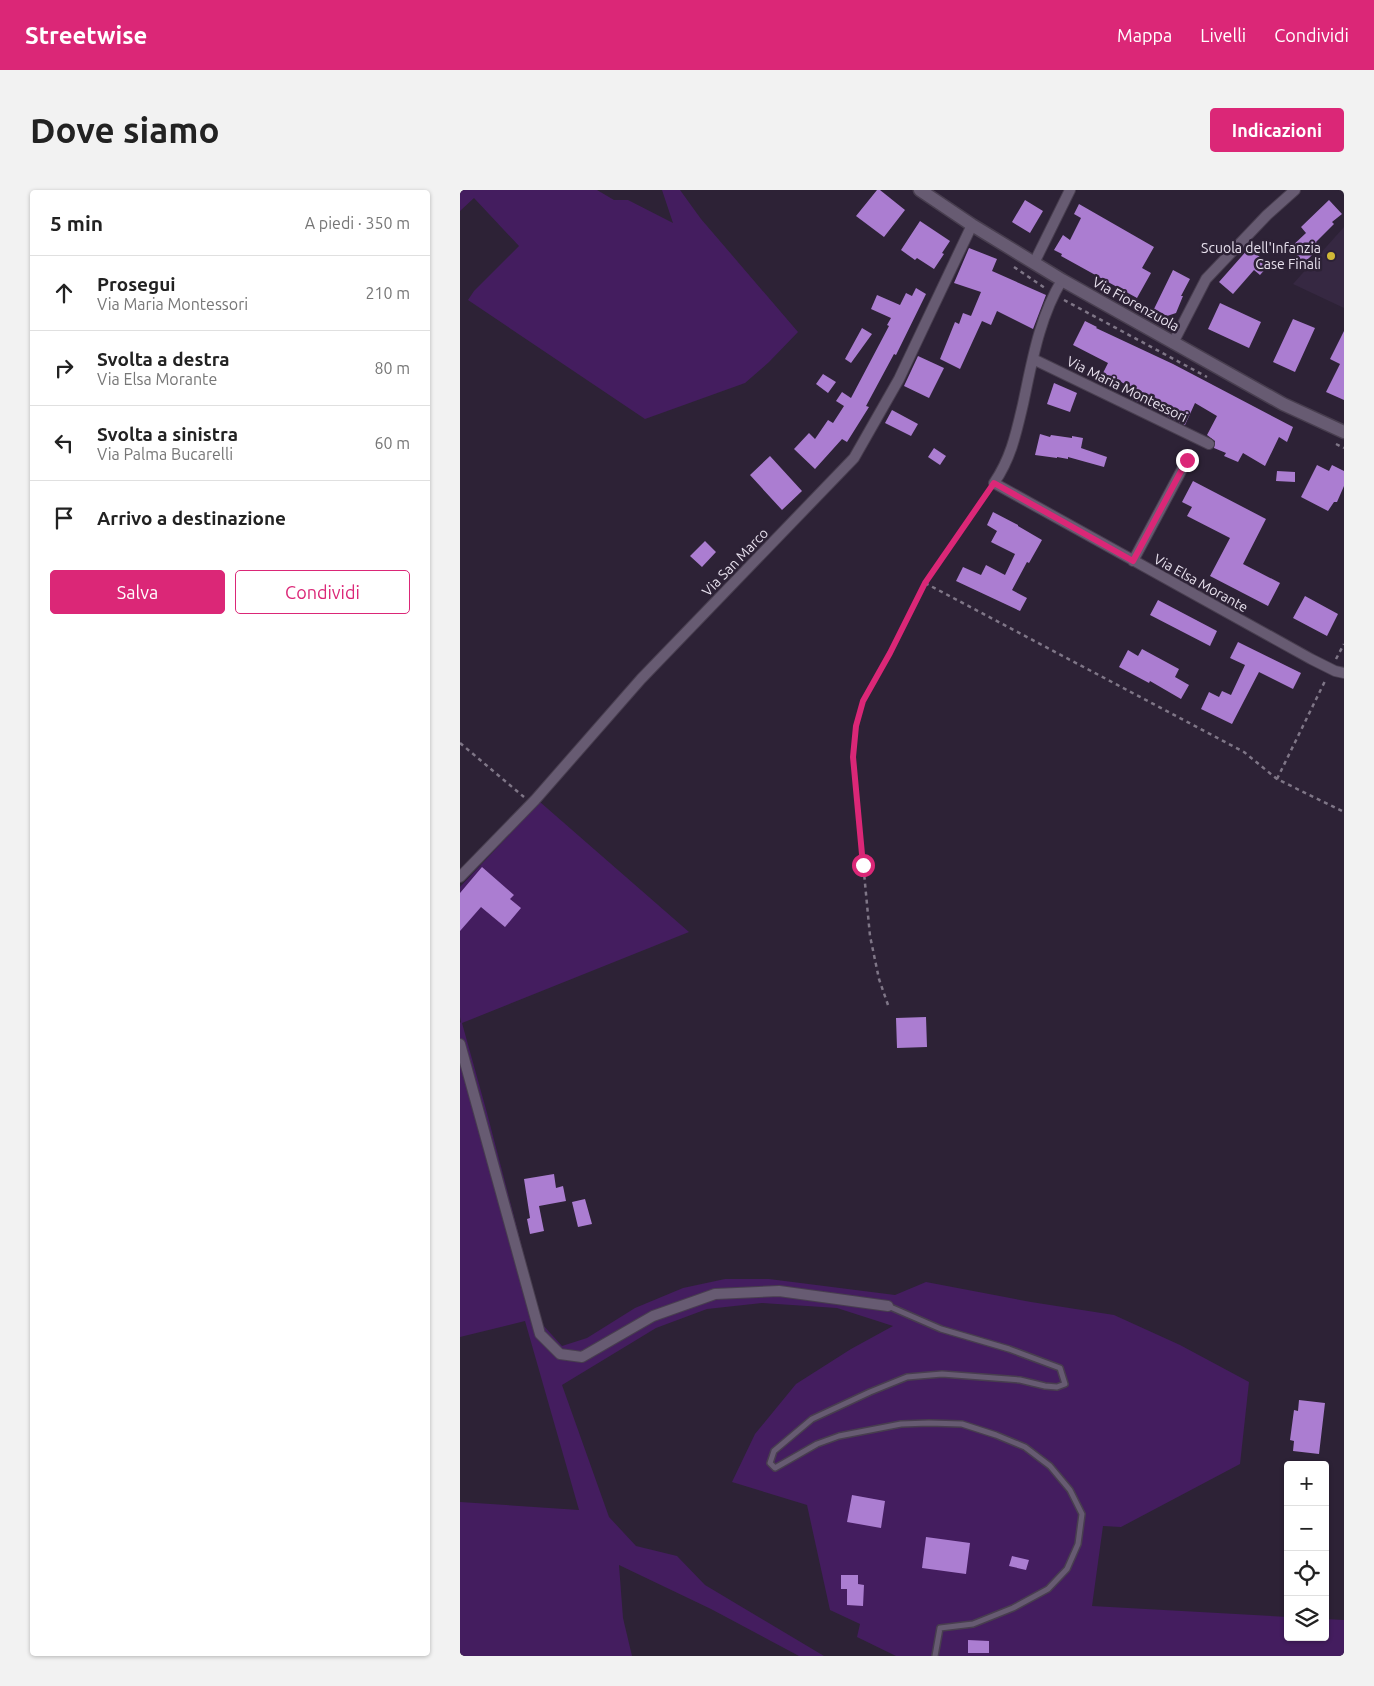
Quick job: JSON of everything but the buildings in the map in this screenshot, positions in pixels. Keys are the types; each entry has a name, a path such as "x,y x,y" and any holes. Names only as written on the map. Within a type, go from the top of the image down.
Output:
{"street":[{"name":"Via Fiorenzuola","path":"920,190 972,226 1062,280 1283,404 1344,432"},
{"path":"1034,263 1070,190"},
{"path":"1173,343 1206,279 1267,215 1295,190"},
{"name":"Via San Marco","path":"460,876 531,803 642,679 854,458 899,379 972,226"},
{"path":"994,483 1010,455 1041,326 1053,294 1062,280"},
{"name":"Via Maria Montessori","path":"1033,359 1208,444"},
{"path":"1133,561 1187,460"},
{"name":"Via Elsa Morante","path":"994,483 1331,669 1344,673"},
{"path":"460,1044 540,1334 560,1354 582,1357 653,1316 715,1294 779,1292 888,1306"}],"lane":[{"path":"888,1306 941,1328 1009,1349 1060,1368 1065,1384 1057,1387 1020,1380 942,1374 907,1377 812,1419 774,1451 770,1463 775,1468 817,1444 839,1436 901,1424 962,1424 996,1435 1025,1448 1050,1466 1070,1490 1082,1514 1078,1544 1066,1569 1048,1588 1013,1608 973,1624 940,1628 936,1656"}],"path":[{"path":"888,1005 879,979 870,936 853,757 856,726 863,701 890,653 925,583 994,483"},
{"path":"925,583 1244,752 1277,779 1344,812"},
{"path":"1277,779 1344,644"},
{"path":"460,743 531,803"}],"shaded area":[{"path":"460,190 597,190 614,200 628,200 673,223 662,190 680,190 701,219 798,332 769,362 745,383 645,419 468,300 474,291 519,246 474,198 460,211"},
{"name":"Scuola dell'Infanzia Case Finali","path":"1344,227 1344,308 1293,284"},
{"path":"540,802 689,932 462,1023 542,1324 562,1346 587,1338 635,1308 683,1288 725,1279 769,1279 895,1295 926,1282 1031,1302 1114,1315 1180,1345 1249,1382 1240,1464 1121,1527 1103,1526 1092,1606 1284,1617 1284,1641 1329,1641 1329,1619 1344,1620 1344,1656 896,1656 857,1637 860,1624 830,1610 807,1505 732,1482 755,1434 796,1384 851,1349 893,1326 837,1308 762,1303 707,1309 656,1328 562,1385 609,1517 636,1546 677,1556 705,1585 824,1656 799,1656 711,1609 619,1565 623,1618 632,1656 460,1656 460,1502 579,1510 525,1321 460,1337 460,887"}],"place":[{"name":"Scuola dell'Infanzia Case Finali","path":"1331,256"}],"route":[{"path":"863,865 853,757 856,726 863,701 890,653 925,583 994,483 1017,498 1133,561 1187,460"}]}
